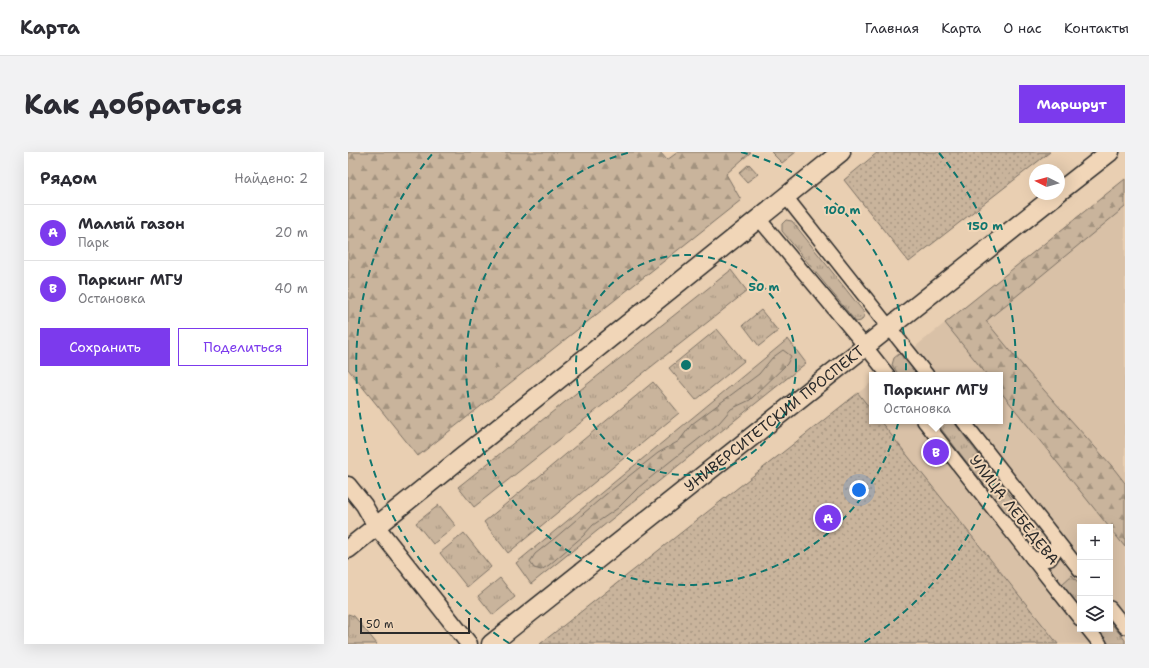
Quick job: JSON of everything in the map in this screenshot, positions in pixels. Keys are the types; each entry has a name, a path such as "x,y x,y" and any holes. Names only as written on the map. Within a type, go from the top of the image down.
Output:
{"main road":[{"path":"348,549 841,152"},
{"name":"УНИВЕРСИТЕТСКИЙ ПРОСПЕКТ","path":"1065,187 1110,152"},
{"name":"УНИВЕРСИТЕТСКИЙ ПРОСПЕКТ","path":"491,644 1049,200"}],"street":[{"path":"786,196 925,372"},
{"path":"759,218 886,372"},
{"name":"УЛИЦА ЛЕБЕДЕВА","path":"926,424 1077,615"},
{"name":"УЛИЦА ЛЕБЕДЕВА","path":"965,424 1077,566"},
{"path":"348,485 364,506 376,526 469,644"},
{"path":"1032,558 1043,560 1050,558 1055,551 1057,541"},
{"path":"1113,612 1125,626"},
{"path":"1090,632 1100,644"}],"shaded area":[{"path":"1125,179 1125,644 540,644 869,384 869,424 1003,424 1003,372 884,372"}],"green space":[{"path":"348,152 660,152 667,160 678,152 751,152 726,174 741,200 418,456 348,369"},
{"path":"771,152 796,152 782,163"},
{"path":"878,152 1050,152 1035,164 1029,164 1029,168 909,262 844,180"},
{"path":"749,164 758,174 747,182 739,173"},
{"path":"1125,179 1125,207 986,321 1027,371 1111,465 1125,483 1125,547 1113,532 1113,524 1107,524 1003,395 1003,372 985,372 945,323"},
{"path":"786,220 792,221 863,311 864,316 861,321 856,322 782,231 782,224"},
{"path":"731,270 747,291 474,507 458,487"},
{"path":"761,310 778,331 759,346 743,325"},
{"path":"717,329 744,361 696,400 669,368"},
{"path":"788,339 806,363 531,584 516,563"},
{"path":"783,350 791,356 787,364 750,400 731,409 719,423 638,488 618,508 593,525 583,536 549,565 541,570 534,568 530,562 535,554 658,453 679,441 692,424 759,374 772,358"},
{"path":"899,354 904,356 916,372 897,372 892,365 894,358"},
{"path":"653,382 679,413 508,553 484,522"},
{"path":"858,393 869,407 869,424 882,424 1058,644 540,644"},
{"path":"937,424 955,424 1038,533 1027,540"},
{"path":"439,505 456,526 433,544 416,523"},
{"path":"464,533 491,567 467,587 440,553"},
{"path":"1072,575 1077,581 1077,604 1061,585"},
{"path":"500,578 515,597 493,615 478,596"},
{"path":"348,614 354,616 377,644 348,644"},
{"path":"1113,626 1125,640 1125,644 1109,644 1099,632 1113,632"}],"place":[{"name":"Паркинг МГУ","path":"936,452"},
{"name":"Малый газон","path":"828,518"}]}
